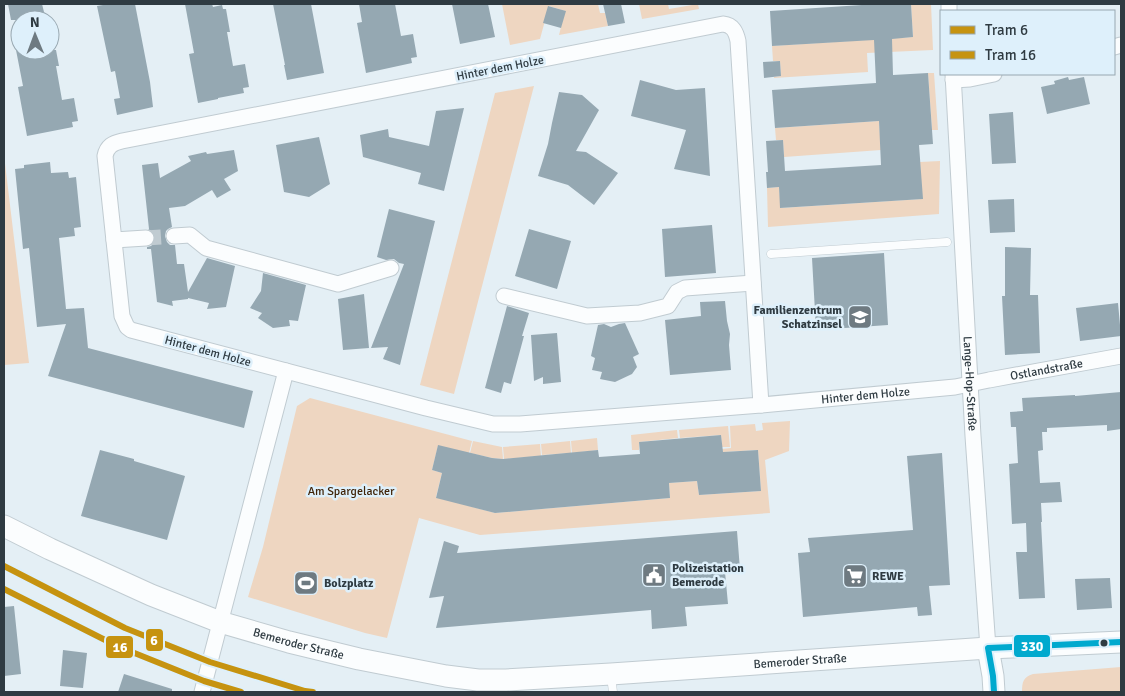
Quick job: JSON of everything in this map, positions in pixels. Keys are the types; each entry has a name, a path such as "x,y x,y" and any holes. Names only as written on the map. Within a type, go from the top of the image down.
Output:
{"main road":[{"name":"Bemeroder Straße","path":"4,526 152,595 220,622 288,642 359,659 464,678 493,681 612,683 988,648 1121,642"},
{"name":"Lange-Hop-Straße","path":"988,648 994,692"}],"street":[{"name":"Hinter dem Holze","path":"761,404 738,41 733,29 726,24 115,143 109,146 105,156 122,316 126,327 131,330 286,372 493,424 520,424 761,404 971,384"},
{"path":"953,77 970,79 989,75"},
{"name":"Lange-Hop-Straße","path":"953,77 973,436 988,648"},
{"path":"174,236 190,235 206,248 338,284 391,268"},
{"path":"114,240 146,238"},
{"path":"504,296 587,316 640,313 668,306 677,292 685,288 753,283"},
{"name":"Ostlandstraße","path":"971,384 1121,356"},
{"path":"202,692 286,372"}],"lane":[{"path":"771,254 947,242"}],"green space":[{"path":"502,4 598,4 600,13 605,13 608,26 559,35 565,11 549,6 540,39 510,45"},
{"path":"639,4 668,4 669,9 698,4 699,9 642,19"},
{"path":"911,4 931,4 933,50 867,53 868,72 774,78 781,76 780,61 773,61 772,46 913,37"},
{"path":"928,73 934,73 938,130 932,130"},
{"path":"534,86 454,394 420,385 495,93"},
{"path":"879,121 881,150 784,157 783,140 776,140 775,128"},
{"path":"4,155 29,363 4,365"},
{"path":"940,161 939,214 768,227 767,188 779,187 781,208 922,199 920,162"},
{"name":"Am Spargelacker","path":"310,398 472,441 469,453 438,446 432,470 442,473 436,497 495,513 670,498 669,483 697,481 699,495 761,491 758,450 723,452 722,449 731,448 730,426 755,424 756,431 763,430 762,423 790,421 789,451 765,460 770,513 480,535 419,518 387,638 248,597 263,547 297,406"},
{"path":"728,426 730,447 722,447 721,435 680,438 679,430"},
{"path":"677,430 678,438 639,442 639,450 632,450 631,435"},
{"path":"597,438 598,450 572,453 571,441"},
{"path":"473,441 502,447 503,459 470,453"},
{"path":"570,441 571,453 542,455 541,444"},
{"path":"540,444 541,456 504,459 503,447"},
{"path":"1121,667 1121,692 1022,692 1024,680 1033,674"}],"building":[{"path":"8,4 42,4 44,10 10,10 10,15"},
{"path":"135,4 153,107 117,115 114,99 120,98 115,71 111,72 97,6"},
{"path":"185,4 212,4 213,7 222,5 223,9 226,9 230,32 227,32 233,66 245,64 249,87 243,88 244,93 198,103 189,54 194,53"},
{"path":"273,4 311,4 324,73 287,80"},
{"path":"359,4 395,4 401,36 413,34 417,57 411,58 412,63 366,73 357,23 362,22"},
{"path":"452,4 488,4 495,37 460,44"},
{"path":"603,4 621,4 625,23 608,26"},
{"path":"877,4 911,4 913,37 892,39 893,75 928,73 933,144 919,145 923,199 780,208 779,187 767,188 766,141 783,140 785,171 881,165 879,121 775,128 772,90 876,83 874,40 772,46 770,11"},
{"path":"548,6 566,11 561,28 543,23"},
{"path":"18,60 58,60 59,66 56,66 62,100 74,98 78,121 72,122 73,127 27,136 18,87 23,86"},
{"path":"780,61 781,76 764,78 763,62"},
{"path":"1068,77 1069,80 1084,77 1090,104 1047,114 1041,87 1055,84 1054,81"},
{"path":"640,80 676,90 705,88 710,176 674,169 686,130 631,116"},
{"path":"559,92 582,95 599,110 576,151 586,152 618,173 594,205 568,185 538,176 548,144"},
{"path":"464,108 444,191 418,184 421,173 363,157 360,135 388,129 389,137 429,146 436,111"},
{"path":"1013,112 1016,163 992,164 989,114"},
{"path":"319,137 330,184 309,197 284,192 276,145"},
{"path":"234,150 238,171 224,179 231,190 217,198 212,190 185,206 169,208 172,227 166,231 165,236 170,245 175,245 177,264 184,264 188,292 207,258 235,266 226,307 207,309 209,303 188,298 172,301 173,306 157,302 151,249 147,249 147,247 154,243 155,237 153,232 148,229 142,165 158,163 160,178 191,161 188,156 206,152 207,154"},
{"path":"50,162 51,173 68,172 69,178 76,177 81,227 74,228 75,236 59,238 66,309 84,308 88,348 253,391 244,428 48,376 66,324 37,327 29,248 23,249 15,169 24,168 24,165"},
{"path":"1014,199 1015,232 990,233 988,200"},
{"path":"389,209 435,221 400,365 383,359 388,347 371,348 404,264 394,259 386,260 377,257"},
{"path":"712,225 716,273 665,277 662,229"},
{"path":"529,229 571,241 557,289 515,276"},
{"path":"1005,247 1031,248 1030,295 1038,295 1040,353 1005,355 1002,296 1005,296"},
{"name":"Familienzentrum Schatzinsel","path":"884,253 888,325 816,330 812,258"},
{"path":"263,273 306,285 298,321 289,320 290,326 273,328 258,318 262,313 250,308 261,291"},
{"path":"364,294 369,348 343,350 338,299"},
{"path":"725,301 730,334 731,370 670,375 665,320 701,316 700,302"},
{"path":"1118,303 1121,336 1080,341 1076,308"},
{"path":"507,306 529,313 511,384 504,382 501,393 485,388"},
{"path":"625,323 639,354 633,357 637,367 632,374 615,382 600,379 602,372 592,370 595,358 591,356 598,325 604,324 611,327"},
{"path":"557,333 561,382 543,384 543,377 534,381 531,335"},
{"path":"1121,392 1121,429 1107,431 1107,425 1047,428 1047,432 1042,432 1043,450 1038,451 1040,483 1060,482 1062,502 1041,503 1045,598 1019,599 1016,552 1027,552 1026,523 1012,524 1009,464 1018,463 1016,427 1011,427 1010,412 1023,411 1022,398"},
{"path":"721,435 723,452 758,450 761,491 699,495 697,481 669,483 670,498 495,513 436,498 442,473 432,470 438,445 503,459 598,450 599,457 640,454 639,442"},
{"path":"100,450 185,476 167,540 81,516"},
{"path":"942,453 950,585 929,586 932,615 918,616 917,607 803,617 798,553 810,552 808,538 913,530 907,456"},
{"path":"737,531 740,570 725,572 728,604 685,607 687,626 652,629 651,610 436,628 444,596 429,598 444,541 459,546 457,553"},
{"path":"1110,578 1112,608 1077,610 1075,579"},
{"path":"14,606 21,674 4,676 4,607"},
{"path":"63,650 87,653 83,688 60,686"},
{"path":"124,674 172,689 172,692 118,692"}],"tunnel":[{"path":"146,238 174,236"}],"tram line":[{"name":"6","path":"4,566 125,628 210,662 313,692"},
{"name":"16","path":"4,589 117,646 204,681 241,692"}],"transit line":[{"name":"330","path":"994,692 988,648 1121,642"}],"place":[{"name":"Familienzentrum Schatzinsel","path":"860,317"},
{"name":"Polizeistation Bemerode","path":"654,575"},
{"name":"REWE","path":"855,576"},
{"name":"Bolzplatz","path":"306,583"}]}
